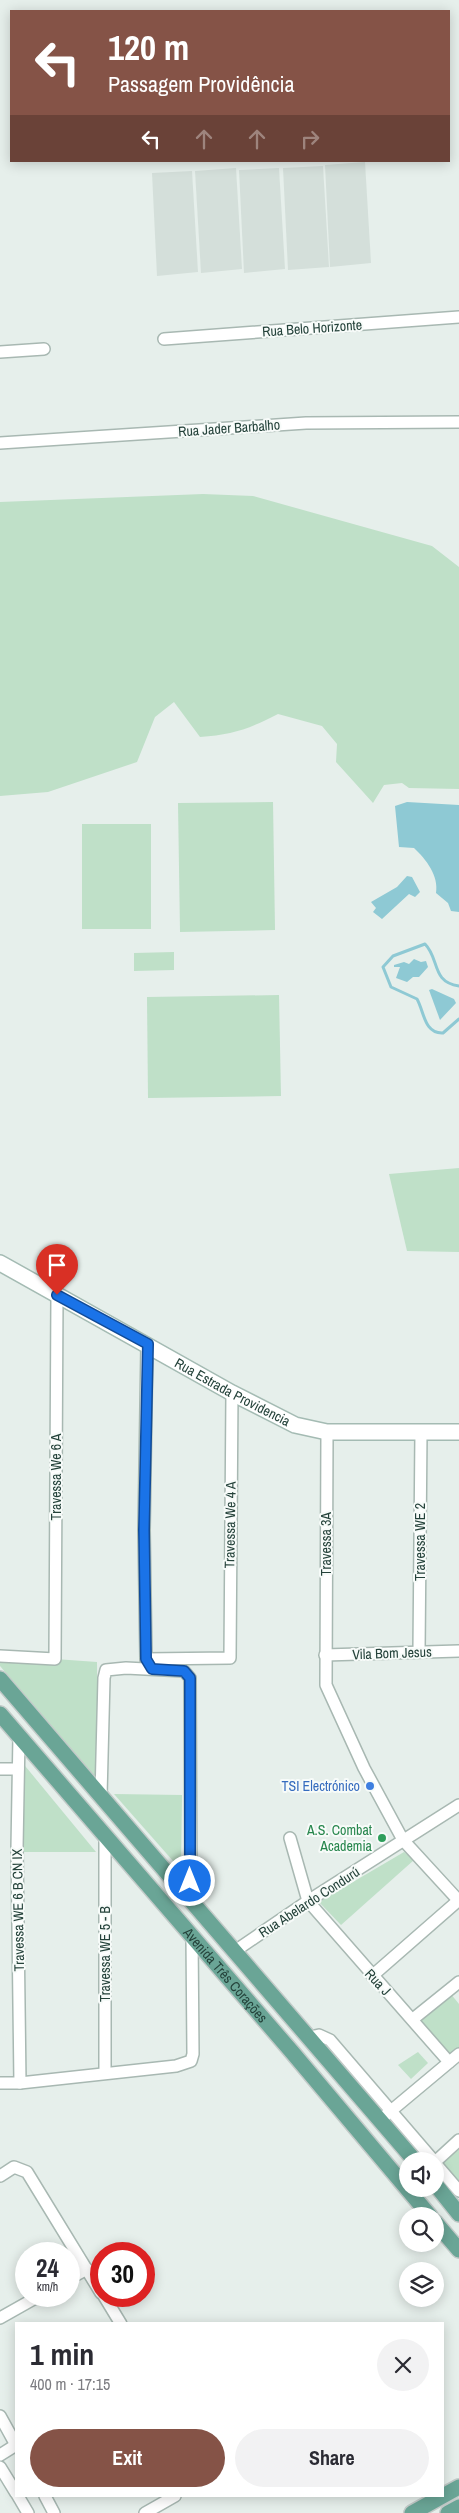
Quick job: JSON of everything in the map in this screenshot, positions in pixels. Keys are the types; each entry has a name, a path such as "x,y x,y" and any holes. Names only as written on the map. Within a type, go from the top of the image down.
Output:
{"main road":[{"name":"Rua Estrada Providencia","path":"0,1263 148,1344 232,1393 295,1425 326,1432 459,1432"},
{"name":"Avenida Três Corações","path":"0,1679 310,2037 386,2115 409,2152"},
{"name":"Avenida Três Corações","path":"0,1714 292,2052 422,2207"},
{"path":"292,2052 310,2037"},
{"path":"444,2195 459,2214"},
{"path":"444,2232 459,2250"},
{"path":"444,2495 459,2487"},
{"path":"412,2513 441,2497"},
{"path":"448,2513 459,2507"}],"street":[{"name":"Rua Belo Horizonte","path":"164,339 459,317"},
{"path":"0,352 44,348"},
{"name":"Rua Jader Barbalho","path":"0,443 306,423 459,422"},
{"name":"Travessa We 6 A","path":"0,1656 55,1659 57,1295"},
{"path":"148,1344 144,1530 149,1664"},
{"name":"Travessa We 4 A","path":"149,1664 230,1658 229,1530 232,1393"},
{"name":"Travessa 3A","path":"326,1432 326,1685 364,1768 403,1840 459,1900"},
{"name":"Travessa WE 2","path":"419,1652 421,1432"},
{"name":"Vila Bom Jesus","path":"325,1655 459,1651"},
{"path":"101,1796 104,1678 106,1670 149,1664 184,1671 190,1678 190,1900"},
{"name":"Travessa WE 6 B CN IX","path":"19,1736 20,2083"},
{"path":"0,1769 18,1769"},
{"name":"Rua Abelardo Condurú","path":"235,1951 308,1901 459,1805"},
{"name":"Travessa WE 5 - B","path":"105,1835 105,2073"},
{"path":"290,1838 308,1901"},
{"path":"372,1976 459,1900"},
{"name":"Rua J","path":"308,1901 449,2062"},
{"path":"0,2084 176,2066 191,2061 193,2054 192,1936"},
{"path":"413,2019 458,1985"},
{"path":"425,2152 386,2115 459,2054"},
{"path":"444,2154 459,2140"},
{"path":"0,2176 14,2167 27,2172 90,2274"},
{"path":"444,2173 459,2191"},
{"path":"80,2273 87,2269"},
{"path":"0,2318 20,2307"},
{"path":"111,2307 120,2322"},
{"path":"0,2416 15,2443"},
{"path":"0,2455 15,2446"},
{"path":"0,2467 15,2492"},
{"path":"18,2497 28,2513"},
{"path":"46,2497 54,2513"},
{"path":"146,2513 173,2497"}],"shaded area":[{"path":"365,162 371,263 330,267 325,165"},
{"path":"323,166 329,267 288,270 283,168"},
{"path":"236,168 242,269 201,273 195,171"},
{"path":"279,168 285,269 244,273 239,170"},
{"path":"192,171 198,272 157,276 152,173"}],"green space":[{"path":"203,494 253,496 432,546 459,567 459,789 409,788 402,783 384,785 373,803 336,762 337,744 322,726 278,714 240,730 222,735 200,737 174,702 155,717 137,762 48,792 0,796 0,502"},
{"path":"273,802 275,930 180,932 178,803"},
{"path":"82,824 151,824 151,929 82,929"},
{"path":"174,952 174,970 134,971 134,953"},
{"path":"279,995 281,1096 148,1098 147,997"},
{"path":"459,1168 459,1252 407,1251 389,1174"},
{"path":"55,1659 97,1662 98,1780 0,1666 0,1662"},
{"path":"21,1761 96,1852 21,1852"},
{"path":"114,1794 182,1795 181,1870"},
{"path":"404,1852 414,1860 341,1925 319,1902"},
{"path":"450,1993 459,2004 459,2050 445,2062 413,2024"},
{"path":"418,2052 428,2063 411,2079 398,2065"},
{"path":"459,2149 459,2183 444,2166 444,2162"}],"water":[{"path":"407,802 459,805 459,912 451,911 448,903 436,893 434,874 419,852 414,848 399,847 395,806"},
{"path":"407,876 412,877 420,892 415,897 409,894 382,919 373,912 376,908 371,902 397,887"},
{"path":"414,959 421,962 426,961 428,967 419,977 413,977 407,982 396,978 400,967 394,967 394,965 404,962 409,964"},
{"path":"432,989 454,999 456,1003 440,1020 429,990"}],"waterway":[{"path":"459,986 444,980 437,969 430,950 425,944 393,956 383,967 391,987 417,999 428,1026 432,1030 443,1033 459,1019"}],"place":[{"name":"TSI Electrónico","path":"370,1786"},
{"name":"A.S. Combat Academia","path":"382,1838"}],"route":[{"path":"57,1295 148,1344 144,1530 146,1659 152,1669 184,1671 190,1678 190,1881"}]}
